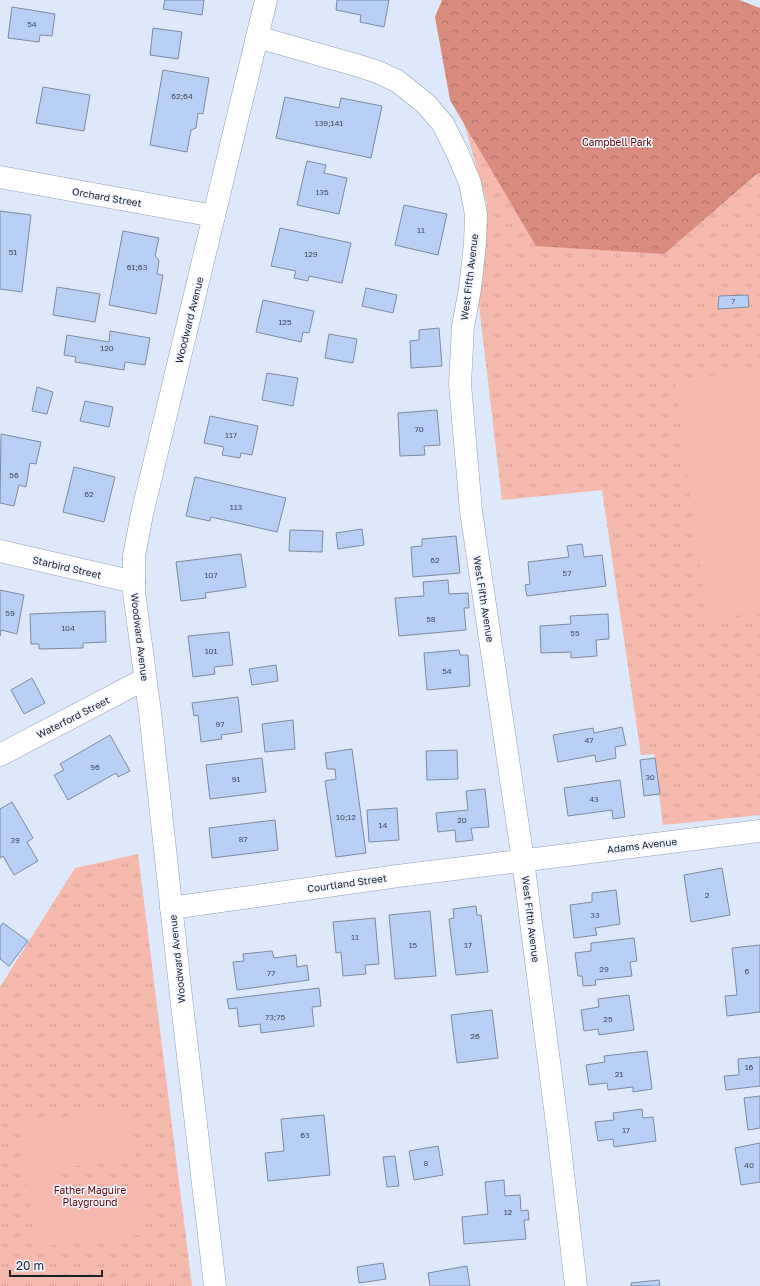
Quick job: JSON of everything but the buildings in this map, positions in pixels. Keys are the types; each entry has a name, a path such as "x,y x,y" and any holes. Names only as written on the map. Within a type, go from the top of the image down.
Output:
{"street":[{"name":"Woodward Avenue","path":"216,1286 134,592 134,556 142,514 266,0"},
{"name":"West Fifth Avenue","path":"257,38 356,64 397,81 426,104 443,124 470,183 476,214 475,244 470,289 463,326 460,384 471,511 524,860 576,1286"},
{"name":"Orchard Street","path":"0,177 214,216"},
{"name":"Starbird Street","path":"0,551 134,582"},
{"name":"Waterford Street","path":"0,755 145,679"},
{"name":"Adams Avenue","path":"524,860 760,831"},
{"name":"Courtland Street","path":"171,908 524,860"}],"green space":[{"path":"442,0 739,0 760,8 760,174 758,173 664,254 536,246 450,100 435,17"},
{"name":"Campbell Park","path":"760,18 760,815 663,825 654,754 641,755 602,490 502,500 477,288 487,204 456,95"},
{"path":"760,369 760,612 707,620 675,381"},
{"name":"Father Maguire Playground","path":"138,854 192,1286 0,1286 0,987 75,868"},
{"path":"130,1109 136,1159 52,1169 56,1194 139,1184 145,1234 37,1247 22,1154 26,1154 22,1122"}]}
